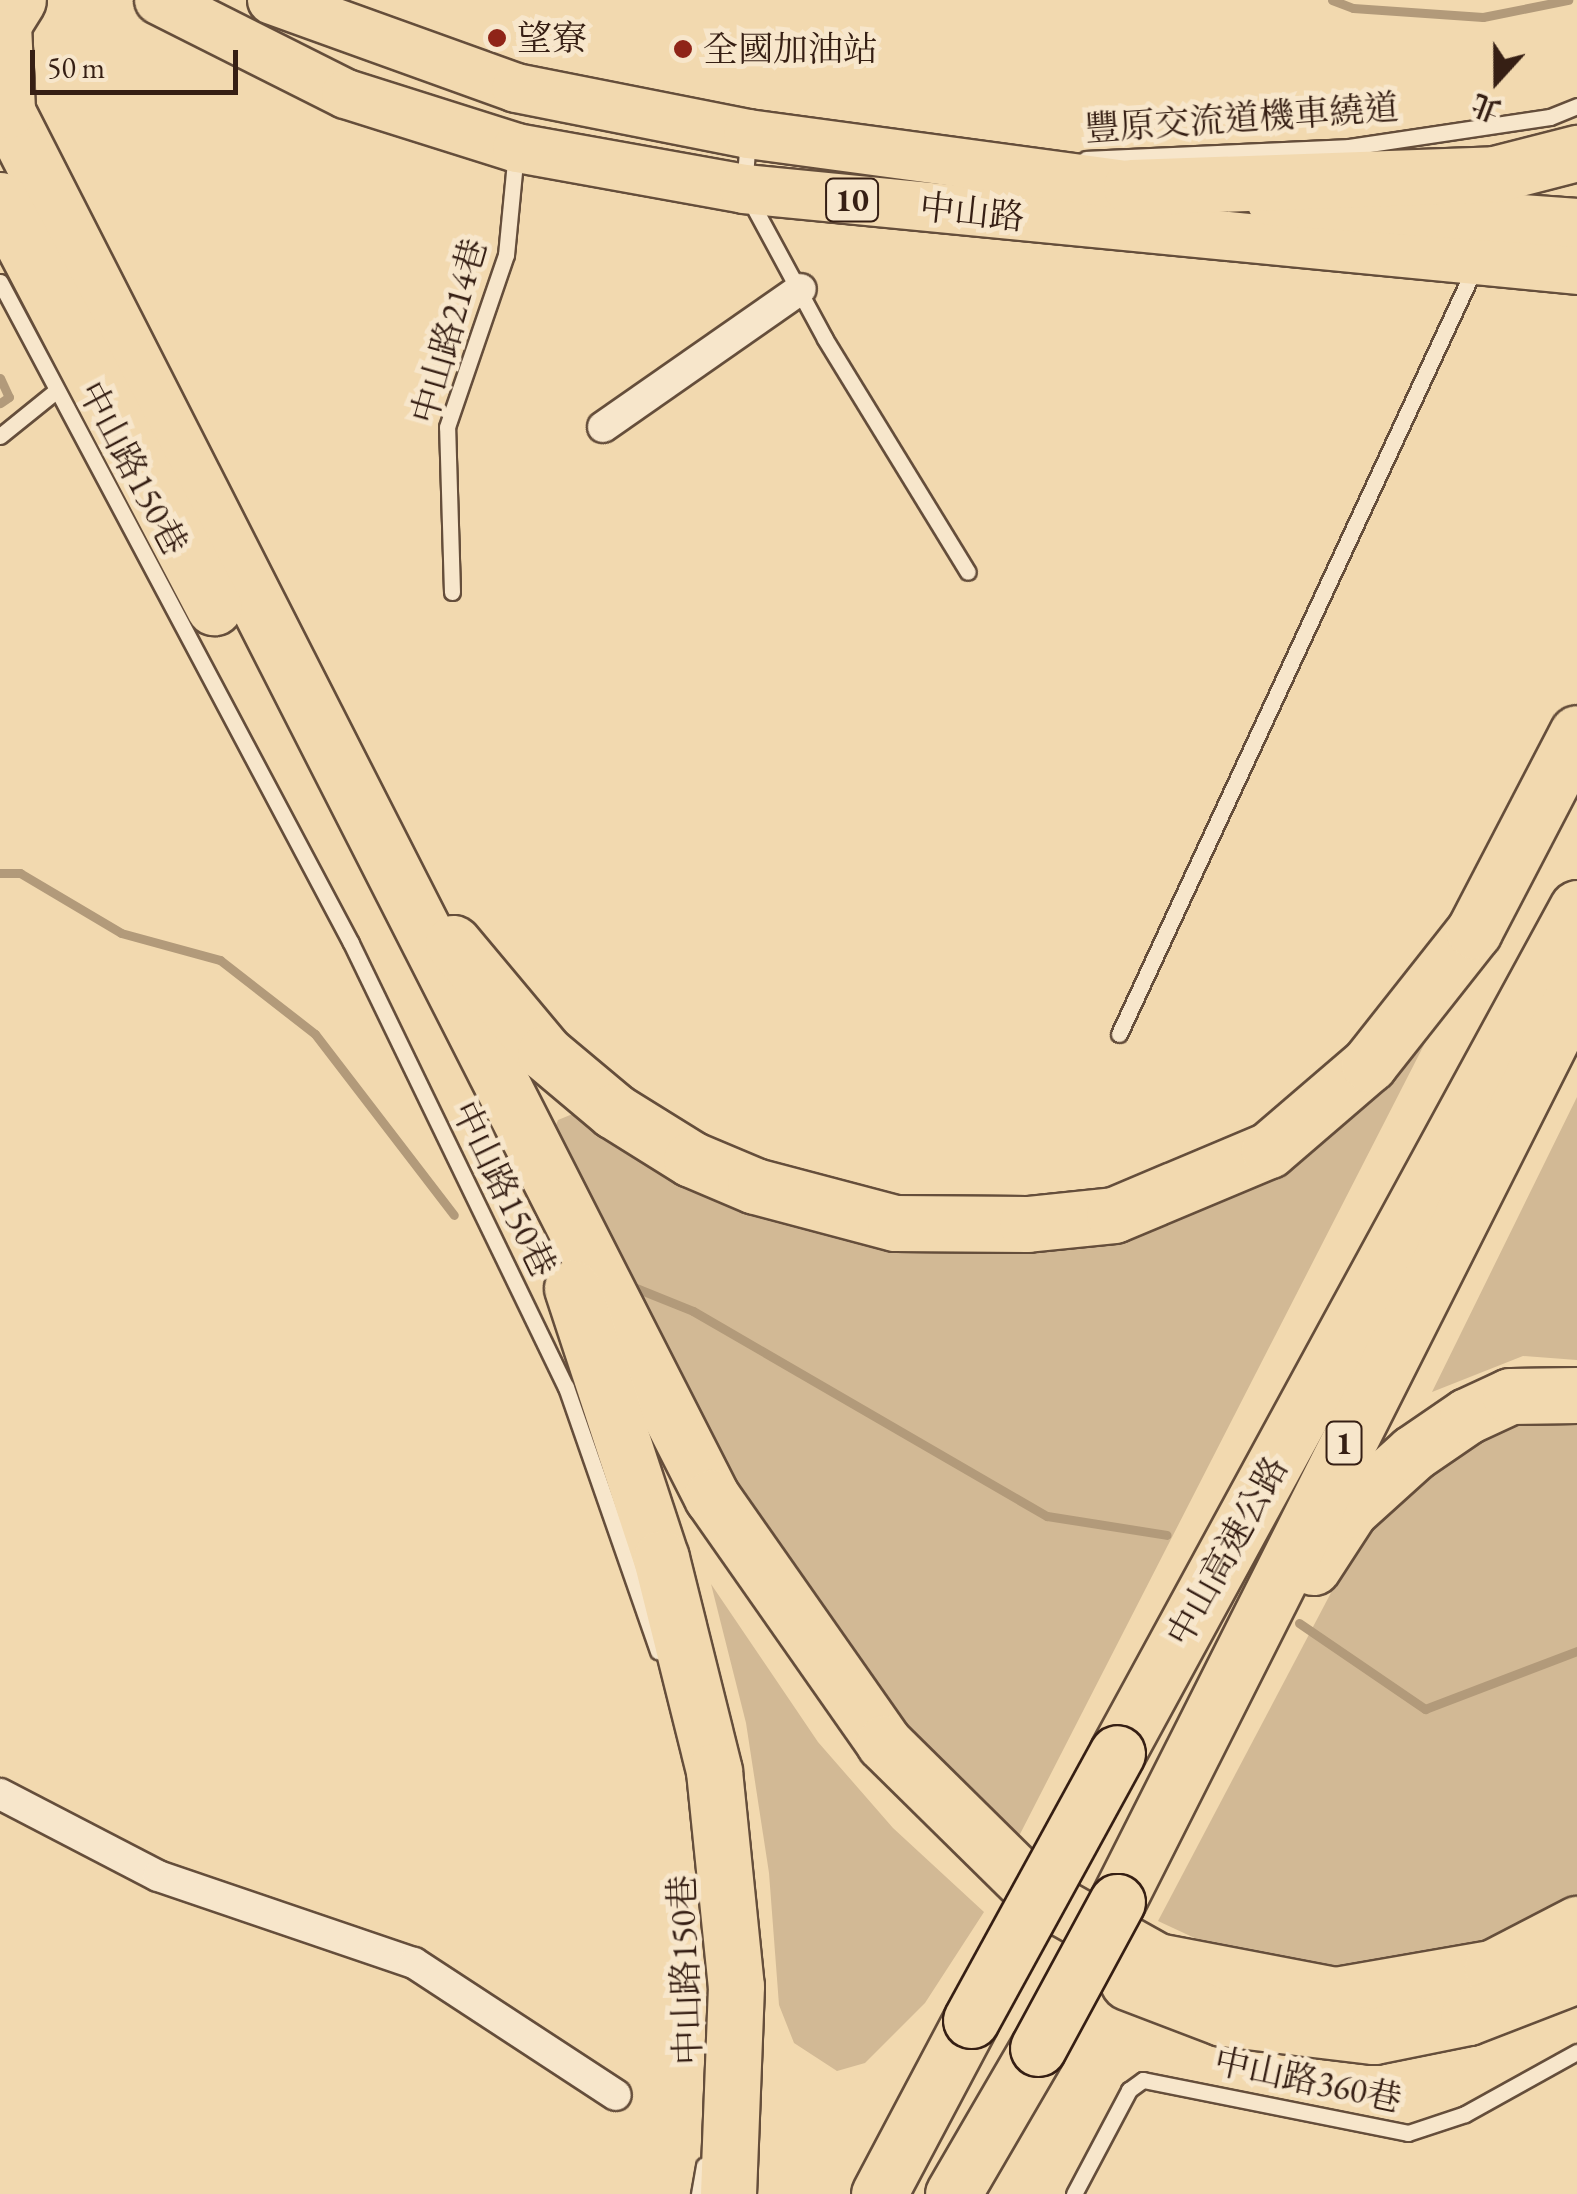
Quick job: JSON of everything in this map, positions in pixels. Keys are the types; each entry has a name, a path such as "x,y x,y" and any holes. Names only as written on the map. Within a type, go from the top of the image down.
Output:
{"highway":[{"path":"18,0 3,24 5,116 712,1497 884,1743 1038,1894 1157,1960 1335,1996 1492,1968 1577,1924"},
{"path":"1132,188 1495,174 1577,154"},
{"path":"0,200 741,1606 834,1736 929,1844 1053,1938 1149,1994 1222,2018 1292,2031 1374,2036 1468,2017 1577,1976"},
{"path":"348,792 474,972 545,1053 614,1111 692,1159 827,1207 895,1223 1028,1224 1114,1215 1184,1190 1269,1150 1323,1108 1416,1011 1474,930 1577,733"},
{"name":"中山高速公路","path":"879,2194 1577,908"},
{"name":"中山高速公路","path":"952,2194 1038,2048 1117,1902 1577,988"},
{"path":"572,1288 662,1558 714,1771 736,1986 717,2175"},
{"path":"1117,1902 1274,1625 1350,1510 1414,1452 1468,1416 1510,1396 1577,1395"}],"main road":[{"name":"中山路","path":"159,0 346,94 516,148 744,189 1577,270"},
{"name":"中山路","path":"272,0 516,88 748,134 1132,188 1577,223"}],"street":[{"path":"603,427 801,288"},
{"path":"0,1794 158,1876 414,1963 616,2096"}],"lane":[{"name":"豐原交流道機車繞道","path":"968,164 1349,146 1550,117 1577,106"},
{"path":"748,134 744,189 968,572"},
{"name":"中山路214巷","path":"452,592 447,427 506,255 516,148"},
{"path":"1119,1034 1479,258"},
{"name":"中山路150巷","path":"0,282 351,943 566,1387 664,1670"},
{"path":"0,436 57,390"},
{"name":"中山路150巷","path":"698,1799 716,1872 719,2078 712,2116"},
{"name":"中山路360巷","path":"1074,2194 1129,2090 1143,2080 1408,2133 1465,2114 1577,2052"},
{"path":"699,2194 717,2175"}],"shaded area":[{"path":"1446,1002 1018,1838 922,1752 751,1525 552,1135 558,1120 575,1113 657,1169 1135,1226"},
{"path":"1577,1097 1577,1360 1523,1356 1432,1392"},
{"path":"1577,1418 1577,1902 1538,1926 1382,1973 1229,1954 1158,1921 1363,1532 1484,1426"},
{"path":"711,1584 818,1742 893,1828 984,1912 925,2003 865,2063 837,2071 794,2043 779,2005 769,1873 746,1723"}],"waterway":[{"path":"1332,0 1353,8 1483,17 1568,0"},
{"path":"0,378 9,397 0,403"},
{"path":"0,873 20,873 121,933 220,960 315,1034 454,1215"},
{"path":"626,1284 693,1311 1047,1516 1167,1535"},
{"path":"1299,1623 1425,1709 1577,1651"}],"place":[{"name":"望寮","path":"497,38"},
{"name":"全國加油站","path":"683,49"}]}
